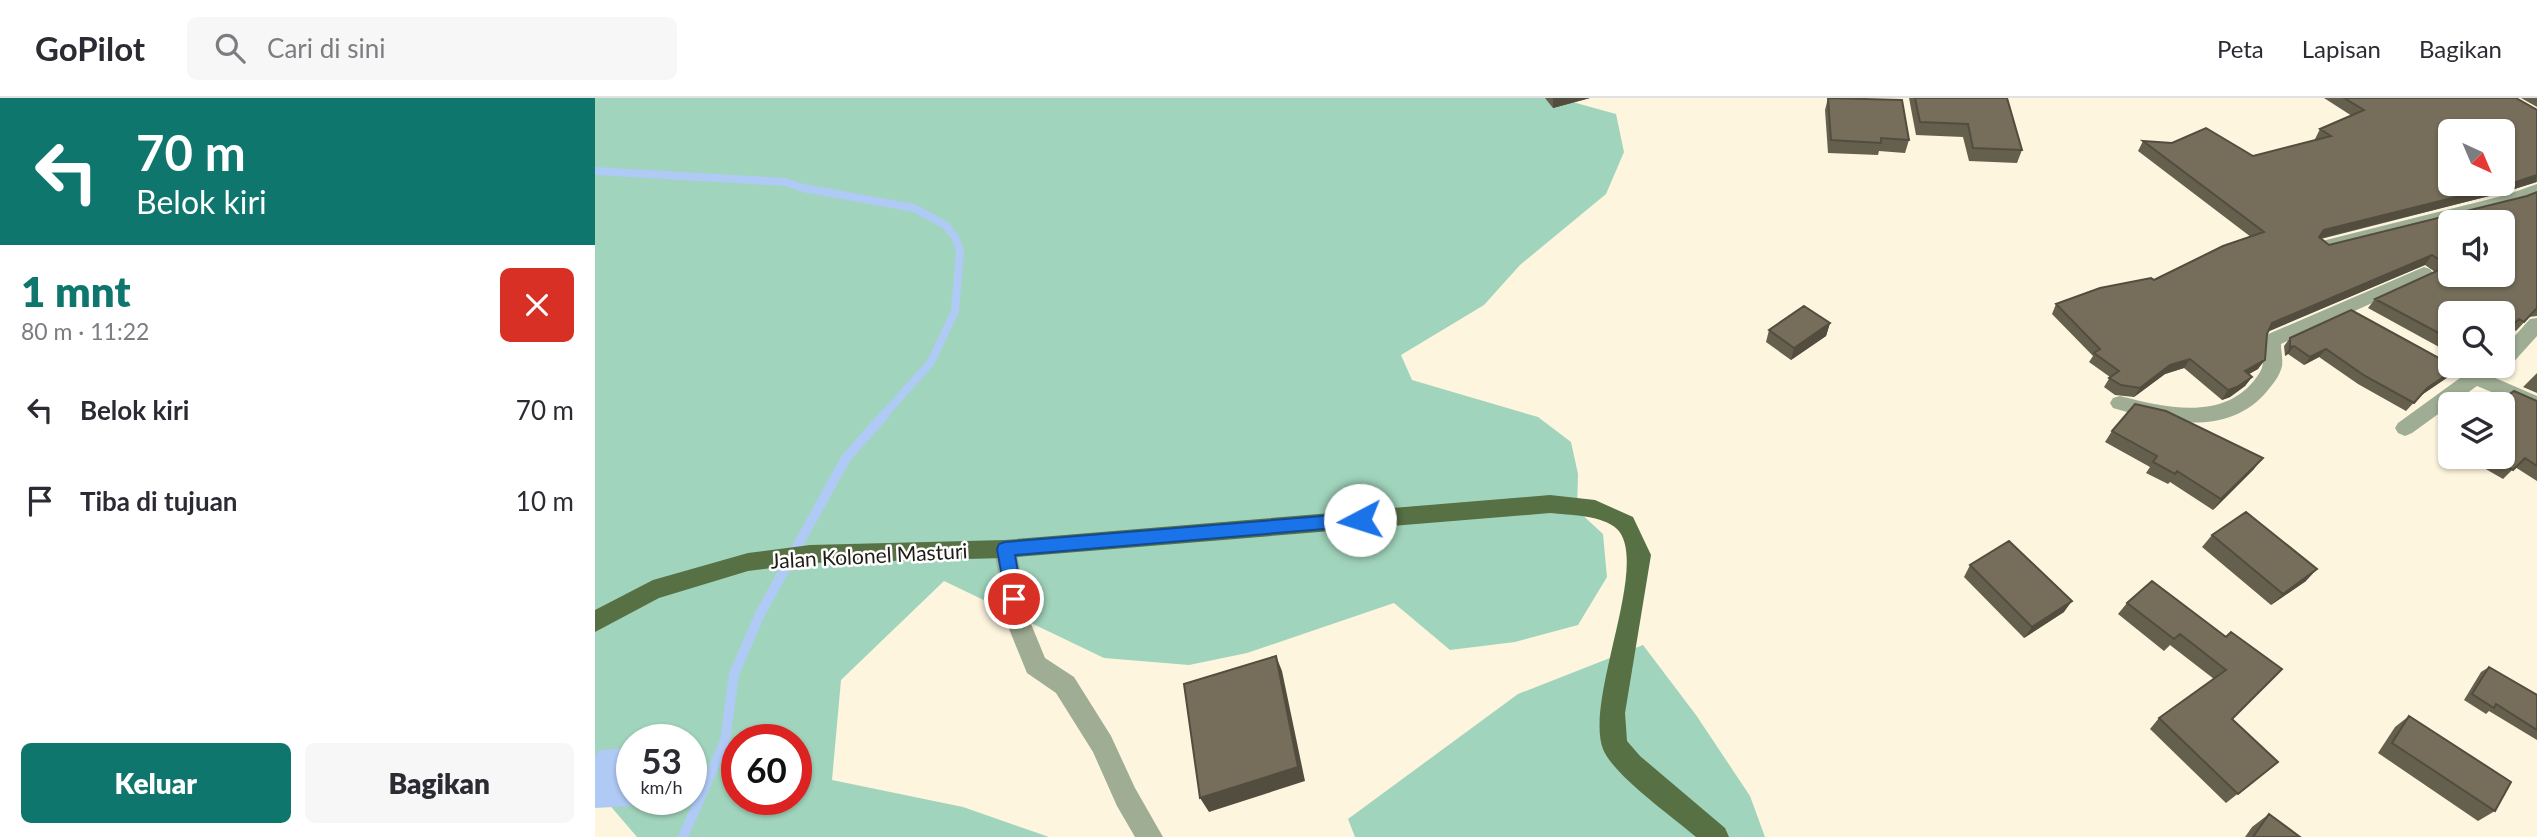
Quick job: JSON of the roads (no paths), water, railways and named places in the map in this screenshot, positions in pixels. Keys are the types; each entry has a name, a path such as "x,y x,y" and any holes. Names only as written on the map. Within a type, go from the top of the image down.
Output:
{"main road":[{"name":"Jalan Kolonel Masturi","path":"595,622 653,590 748,562 810,554 1005,549 1550,504 1595,509 1625,523 1640,555 1613,713 1614,744 1631,765 1716,837"}],"street":[{"path":"2324,246 2512,199 2537,189"},
{"path":"2120,403 2185,418 2227,411 2256,390 2269,376 2274,361 2271,345 2273,340 2424,273"},
{"path":"2345,307 2367,319"},
{"path":"2515,348 2537,324"},
{"path":"2430,355 2438,359"},
{"path":"2405,428 2474,378 2537,404"},
{"path":"1005,549 1019,624 1036,665 1065,685 1102,744 1126,797 1150,837"}],"water":[{"path":"616,749 616,807 595,808 595,757 599,750"}],"waterway":[{"path":"595,171 785,182 803,188 914,208 945,225 955,237 960,251 955,311 931,362 883,416"},
{"path":"683,837 725,741 734,674 760,614 846,458 885,414"}]}
